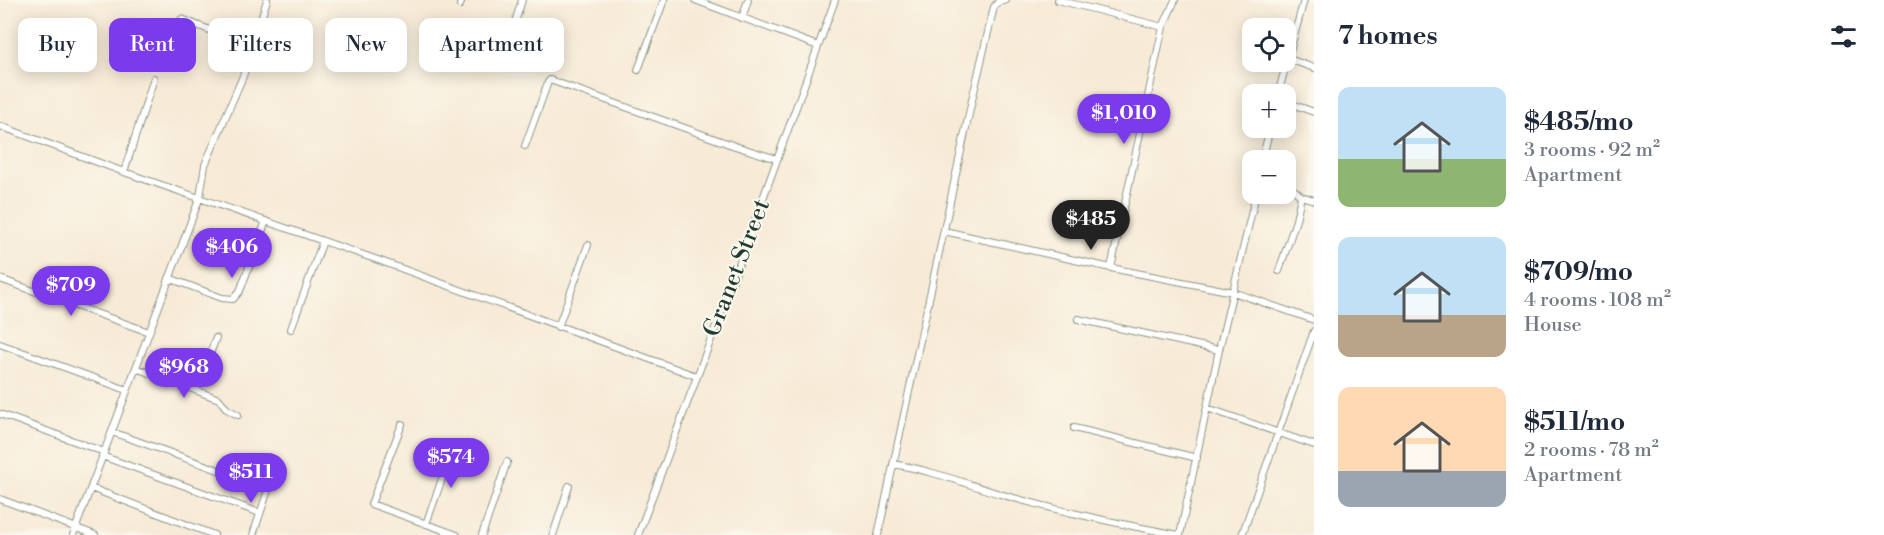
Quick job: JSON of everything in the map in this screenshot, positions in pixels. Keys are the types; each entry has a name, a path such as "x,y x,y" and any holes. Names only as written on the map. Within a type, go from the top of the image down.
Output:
{"street":[{"path":"261,18 267,0"},
{"path":"516,18 522,0"},
{"path":"638,70 664,0"},
{"path":"695,0 818,46"},
{"path":"742,18 748,0"},
{"name":"Granet Street","path":"638,535 835,0"},
{"path":"878,535 994,6 1006,0"},
{"path":"1058,0 1163,27"},
{"path":"1111,268 1163,27 1175,0"},
{"path":"1296,27 1304,0"},
{"path":"1296,61 1314,68"},
{"path":"73,535 200,197 203,173 211,149 244,72"},
{"path":"124,172 154,78"},
{"path":"525,146 550,80 777,159"},
{"path":"1296,106 1314,112"},
{"path":"0,126 696,376"},
{"path":"1296,192 1301,196 1314,200"},
{"path":"1279,271 1296,220 1301,196"},
{"path":"893,464 915,468 1069,512 1180,535 1219,350 1254,204"},
{"path":"169,278 222,298 233,299 240,291 266,221"},
{"path":"944,231 1233,292 1314,320"},
{"path":"291,329 323,241"},
{"path":"558,327 588,245"},
{"path":"0,279 149,332"},
{"path":"1078,319 1219,350"},
{"path":"1242,535 1314,332"},
{"path":"196,390 216,338"},
{"path":"0,344 127,390"},
{"path":"136,368 219,399 227,409 238,415"},
{"path":"1207,408 1314,445"},
{"path":"0,414 260,513"},
{"path":"402,424 371,504 457,535"},
{"path":"1074,428 1197,458"},
{"path":"112,432 270,484 253,535"},
{"path":"426,524 454,445"},
{"path":"482,535 507,462"},
{"path":"553,535 569,486"},
{"path":"91,488 214,535"},
{"path":"0,499 95,535"}]}
